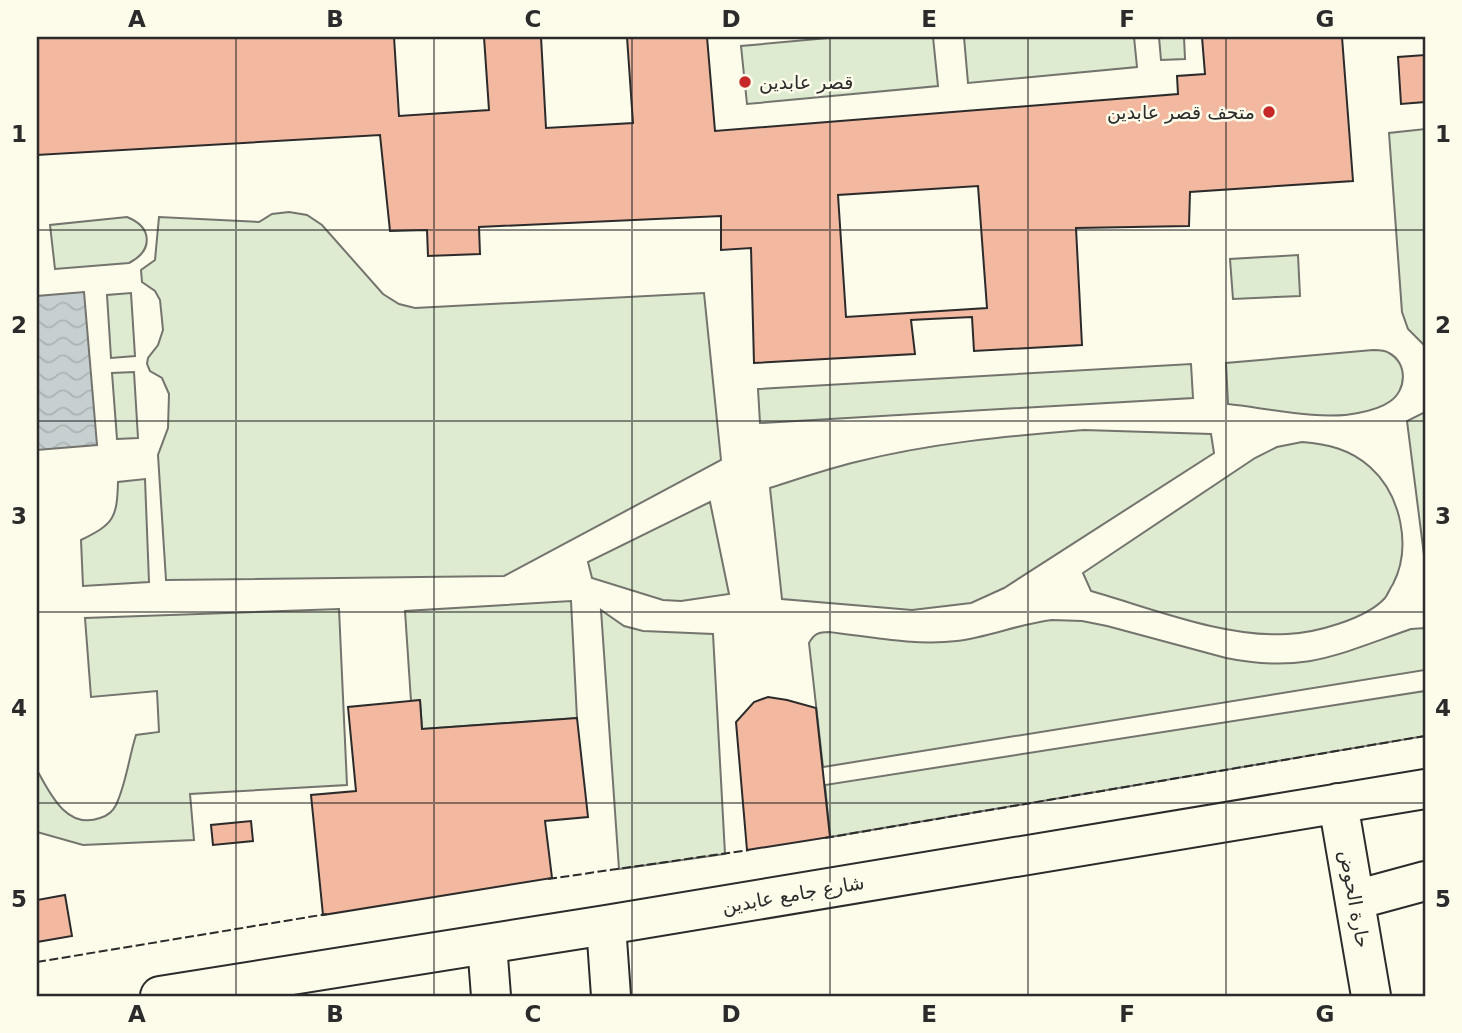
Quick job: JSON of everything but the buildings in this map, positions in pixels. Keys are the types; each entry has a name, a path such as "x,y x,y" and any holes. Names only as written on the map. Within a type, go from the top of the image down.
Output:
{"street":[{"name":"شارع جامع عابدين","path":"160,996 1425,789"},
{"name":"حارة الحوض","path":"1338,803 1371,996"},
{"path":"1355,900 1425,881"},
{"path":"606,925 611,996"},
{"path":"487,944 491,996"}],"green space":[{"path":"839,37 933,37 938,86 747,104 741,46"},
{"path":"964,37 1134,37 1137,67 968,83"},
{"path":"1159,37 1184,37 1185,59 1161,60"},
{"path":"1425,129 1425,346 1408,329 1402,312 1389,133"},
{"path":"289,212 307,215 322,225 383,294 399,304 415,308 704,293 721,460 504,576 166,580 158,455 168,428 169,394 162,378 150,371 147,364 163,330 160,300 155,291 142,282 141,270 155,260 159,217 259,222 272,214"},
{"path":"127,217 141,227 147,239 143,252 137,258 129,263 55,269 50,225"},
{"path":"1298,255 1300,296 1233,299 1230,259"},
{"path":"131,293 135,356 111,358 107,295"},
{"path":"1386,351 1395,358 1400,363 1403,377 1395,397 1378,408 1328,416 1228,404 1226,363"},
{"path":"1191,364 1193,398 760,423 758,389"},
{"path":"134,372 138,438 117,439 112,373"},
{"path":"1425,412 1425,563 1407,421"},
{"path":"1084,430 1211,434 1214,453 1004,588 971,603 912,610 782,599 770,488 884,455 941,445"},
{"path":"1302,442 1329,446 1362,461 1381,479 1396,507 1402,538 1399,569 1385,598 1376,606 1325,628 1298,633 1263,634 1214,627 1091,591 1083,573 1255,458 1277,447"},
{"path":"145,479 149,582 83,586 81,540 101,529 112,519 118,482"},
{"path":"710,502 729,594 681,601 663,600 592,578 588,562"},
{"path":"571,601 577,718 422,729 420,700 411,701 405,611"},
{"path":"339,609 347,785 190,794 194,840 83,845 37,832 37,770 61,808 78,819 100,818 110,813 116,805 136,735 159,732 157,691 91,697 85,618"},
{"path":"601,610 624,626 643,631 713,634 725,854 619,869"},
{"path":"1052,620 1082,621 1226,658 1278,664 1321,659 1411,629 1425,628 1425,670 823,767 809,643 817,634 829,632 893,640 941,642 969,639"},
{"path":"1425,691 1425,736 830,837 825,785"}],"water":[{"path":"84,292 97,445 37,450 37,296"}],"fence":[{"path":"825,838 1425,736"},
{"path":"548,879 749,850"},
{"path":"37,962 327,914"}],"place":[{"name":"قصر عابدين","path":"745,82"},
{"name":"متحف قصر عابدين","path":"1269,112"}]}
